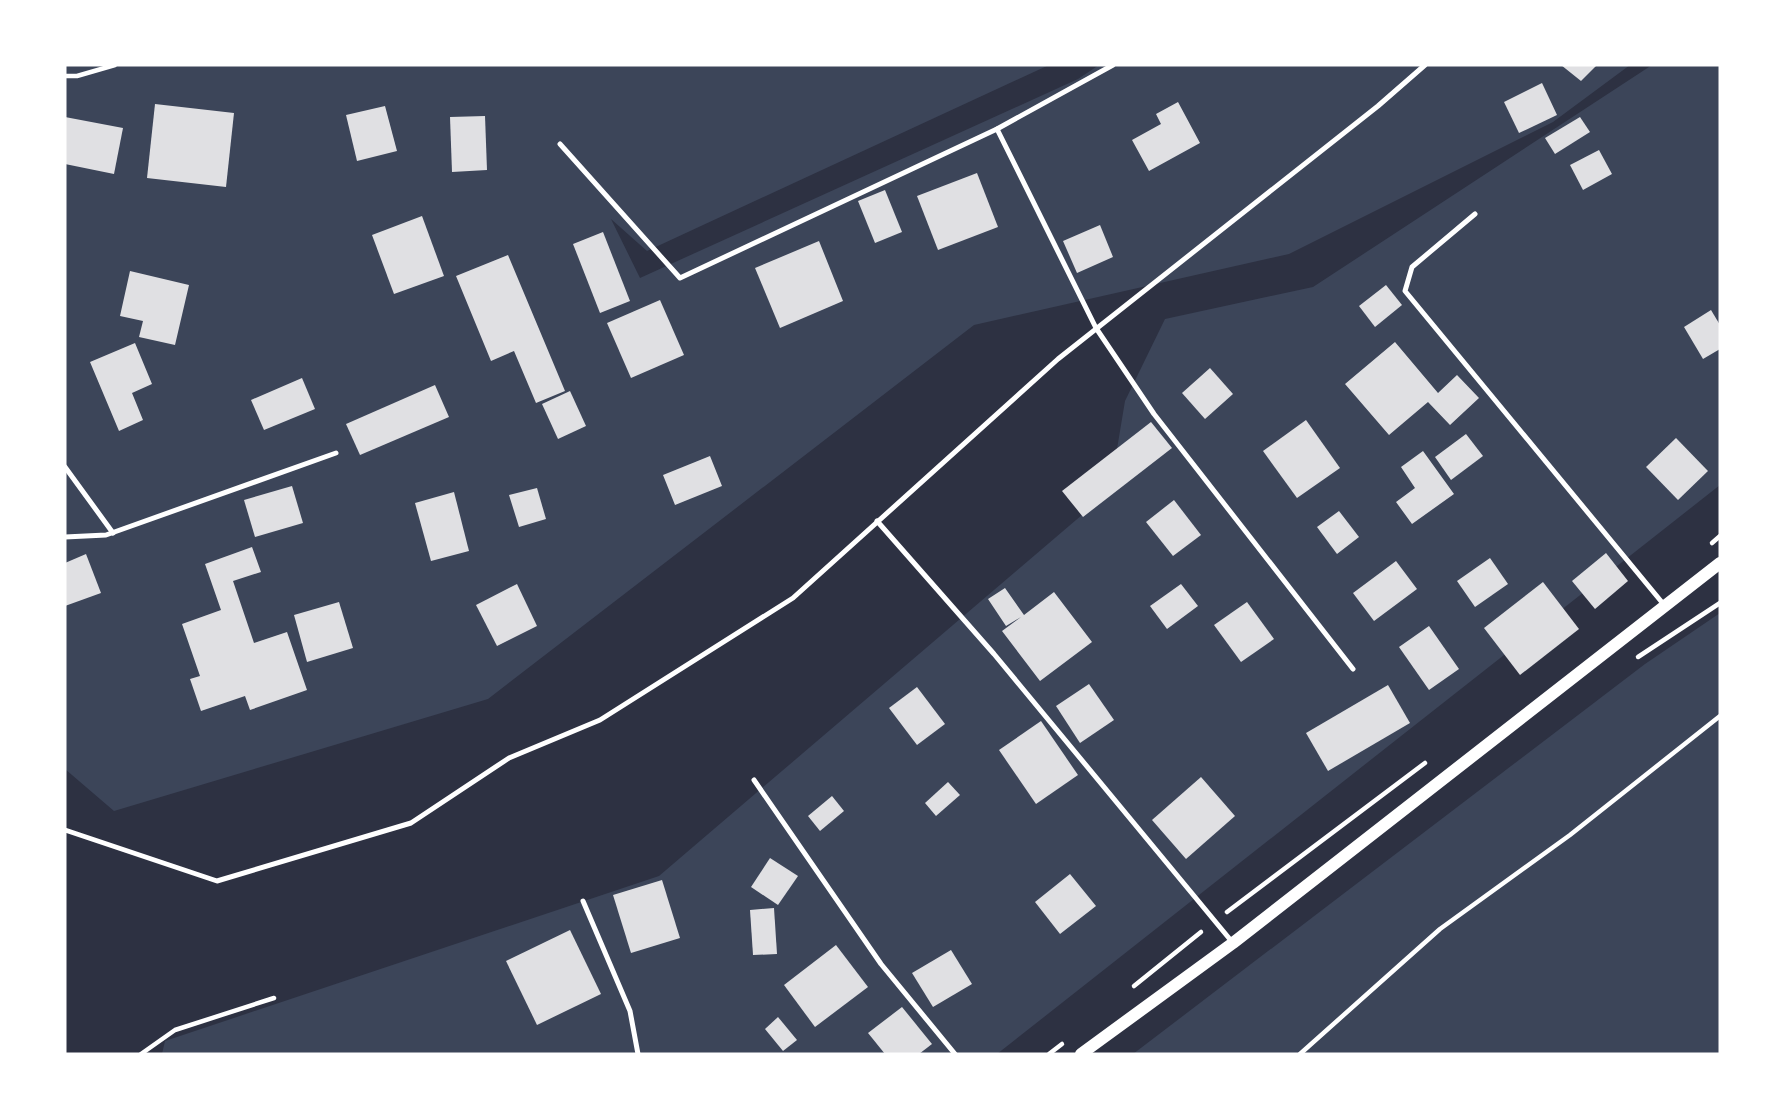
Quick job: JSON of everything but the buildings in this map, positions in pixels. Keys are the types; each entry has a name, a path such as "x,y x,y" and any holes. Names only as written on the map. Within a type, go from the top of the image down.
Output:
{"street":[{"path":"1081,1054 1233,943 1720,563"}],"lane":[{"path":"559,144 680,278 997,129 1113,65"},
{"path":"65,830 217,881 411,823 509,758 600,720 793,598 1096,328 1378,106 1424,65"},
{"path":"997,129 1096,328 1154,414 1353,669"},
{"path":"1475,215 1412,267 1405,291 1665,606"},
{"path":"65,537 113,533 336,453"},
{"path":"65,467 113,533"},
{"path":"877,521 994,654 1233,943"},
{"path":"754,780 881,964 955,1054"},
{"path":"583,901 630,1012 638,1054"}],"path":[{"path":"65,76 76,76 115,65"},
{"path":"1710,544 1720,536"},
{"path":"1638,657 1720,603"},
{"path":"1300,1054 1440,929 1570,835 1720,716"},
{"path":"1132,988 1215,921 1434,756"},
{"path":"141,1054 175,1030 274,998"},
{"path":"1049,1054 1070,1038"}],"shaded area":[{"path":"65,65 1049,65 647,251 611,219 640,278 1078,79 1099,65 1630,65 1553,122 1289,254 974,325 488,699 114,811 65,769"},
{"path":"1652,65 1720,65 1720,485 997,1054 162,1054 165,1041 659,876 1110,491 1125,401 1165,319 1313,287"},
{"path":"1720,613 1720,1054 1133,1054 1645,664"}]}
